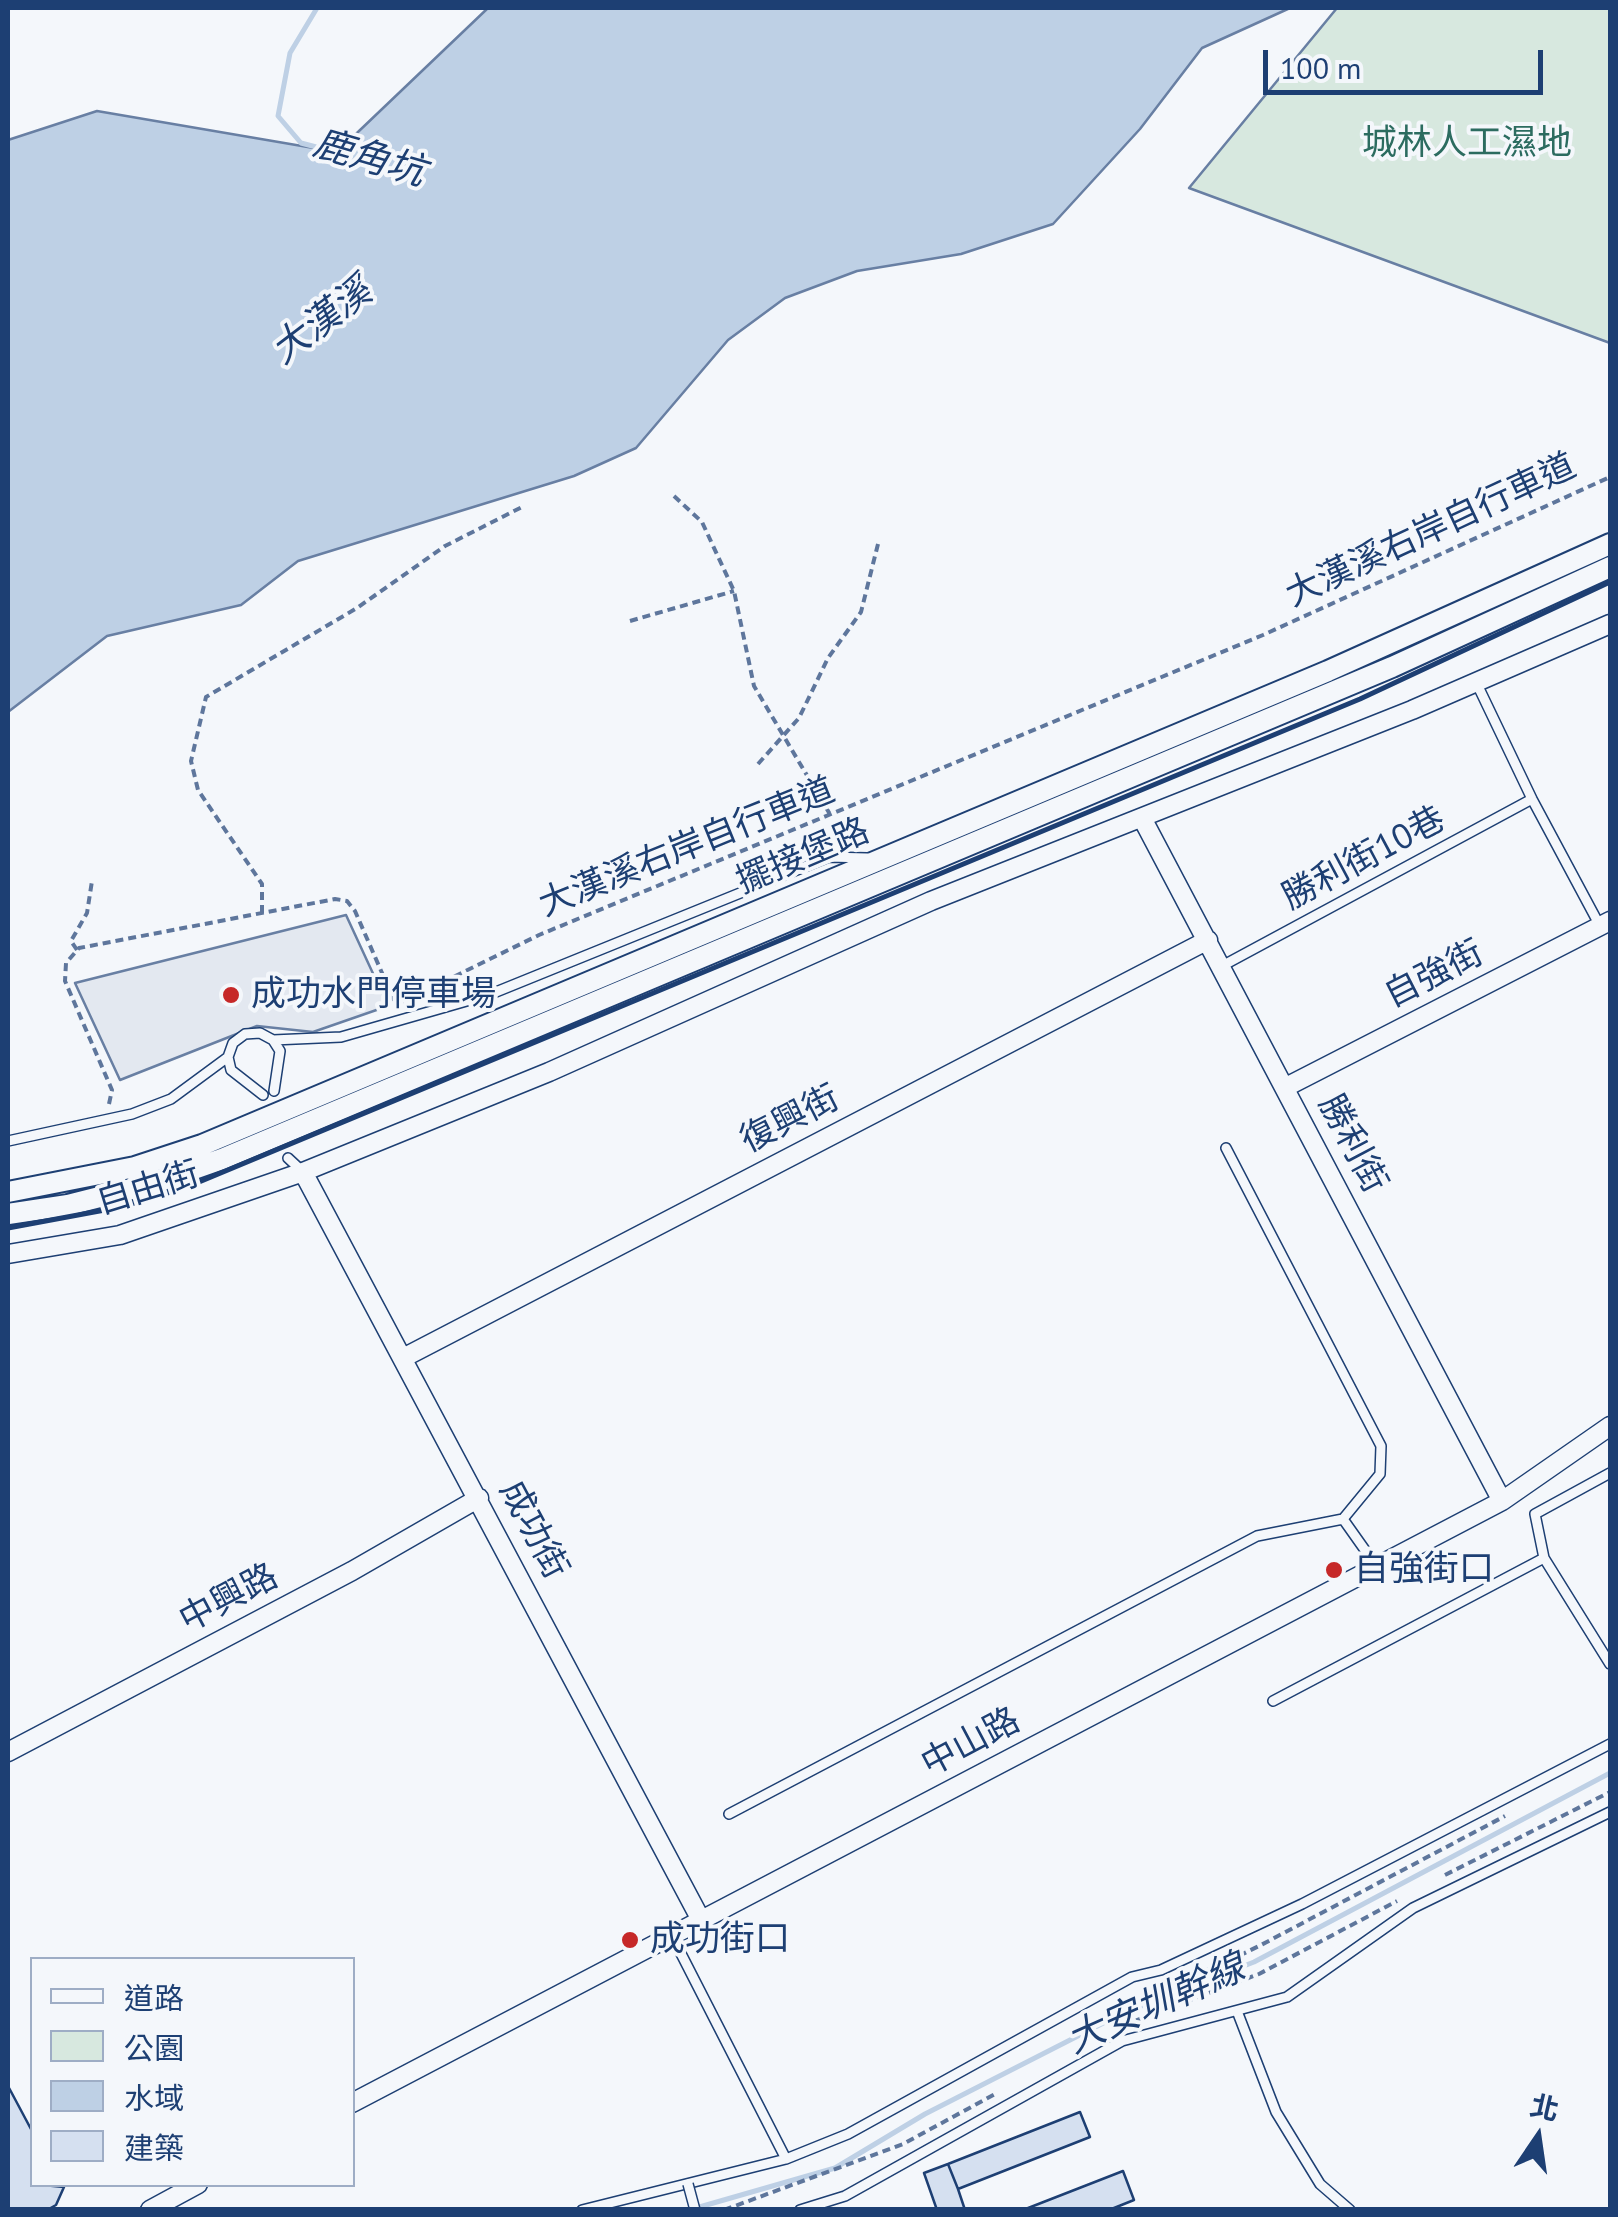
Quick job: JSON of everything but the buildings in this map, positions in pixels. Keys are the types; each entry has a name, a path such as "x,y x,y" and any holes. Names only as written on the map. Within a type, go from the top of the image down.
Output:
{"street":[{"name":"擺接堡路","path":"8,1192 135,1167 202,1145 1328,672 1610,544"},
{"name":"擺接堡路","path":"8,1214 135,1188 222,1160 1392,668 1610,567"},
{"name":"自由街","path":"8,1254 120,1236 303,1172 549,1072 931,902 1412,710 1610,624"},
{"name":"勝利街","path":"1142,818 1502,1501"},
{"name":"自強街","path":"1286,1087 1605,924"},
{"name":"復興街","path":"403,1358 1208,940"},
{"name":"成功街","path":"303,1172 702,1920"},
{"name":"中山路","path":"355,2101 1502,1501 1610,1426"},
{"name":"中興路","path":"8,1752 352,1570 479,1498"},
{"path":"150,2210 192,2187"}],"lane":[{"path":"1475,680 1532,799 1605,924"},
{"name":"勝利街10巷","path":"1222,966 1532,799"},
{"path":"8,1141 132,1114 171,1098 228,1057 233,1043 245,1034 260,1033 273,1040 341,1037 491,994 829,856 885,858"},
{"path":"273,1040 280,1064 272,1082 274,1091"},
{"path":"228,1057 239,1080 262,1095"},
{"path":"729,1814 1257,1536 1343,1519 1380,1474 1381,1446 1226,1148"},
{"name":"成功街","path":"292,1156 303,1172"},
{"path":"1610,1473 1535,1514 1544,1558 1610,1664"},
{"path":"1343,1519 1377,1567"},
{"path":"1272,1701 1544,1558"},
{"path":"582,2210 786,2159 848,2134 1132,1977 1161,1970 1302,1904 1610,1744"},
{"path":"800,2210 845,2196 1122,2041 1287,1998 1413,1908 1610,1812"},
{"path":"672,1936 786,2159"},
{"path":"1237,2010 1276,2112 1320,2184 1350,2210"},
{"path":"688,2184 695,2210"}],"path":[{"name":"大漢溪右岸自行車道","path":"77,950 262,912 335,899 347,901 396,1005 539,935 1263,636 1610,476"},
{"path":"674,496 702,522 734,591 754,686 830,816"},
{"path":"262,912 262,884 198,790 191,762 206,698 357,608 444,546 524,506"},
{"path":"758,764 785,737 828,658 861,612 879,540"},
{"path":"630,622 734,591"},
{"path":"92,881 87,913 71,941 77,950 66,963 65,981 112,1090 110,1103 101,1112"},
{"path":"1434,1881 1610,1792"},
{"path":"1177,1978 1214,1968 1506,1816"},
{"path":"1116,2029 1260,1974 1399,1900"},
{"path":"724,2210 903,2144 1002,2091"}],"green space":[{"name":"城林人工濕地","path":"1337,8 1610,8 1610,343 1189,188"}],"shaded area":[{"name":"成功水門停車場","path":"346,915 388,1006 313,1032 257,1026 120,1080 75,983"}],"water":[{"name":"大漢溪","path":"488,8 1290,8 1202,48 1140,129 1053,224 961,254 857,271 785,298 728,340 636,448 574,476 298,561 241,605 107,636 8,712 8,140 97,111 337,152"}],"waterway":[{"name":"鹿角坑","path":"317,8 290,53 278,116 301,143 343,154"},
{"name":"大安圳幹線","path":"689,2210 835,2168 925,2114 1121,2014 1254,1962 1610,1773"}],"wall":[{"path":"8,1228 121,1207 187,1187 1360,699 1610,582"}],"place":[{"name":"成功水門停車場","path":"231,995"},
{"name":"自強街口","path":"1334,1570"},
{"name":"成功街口","path":"630,1940"}]}
